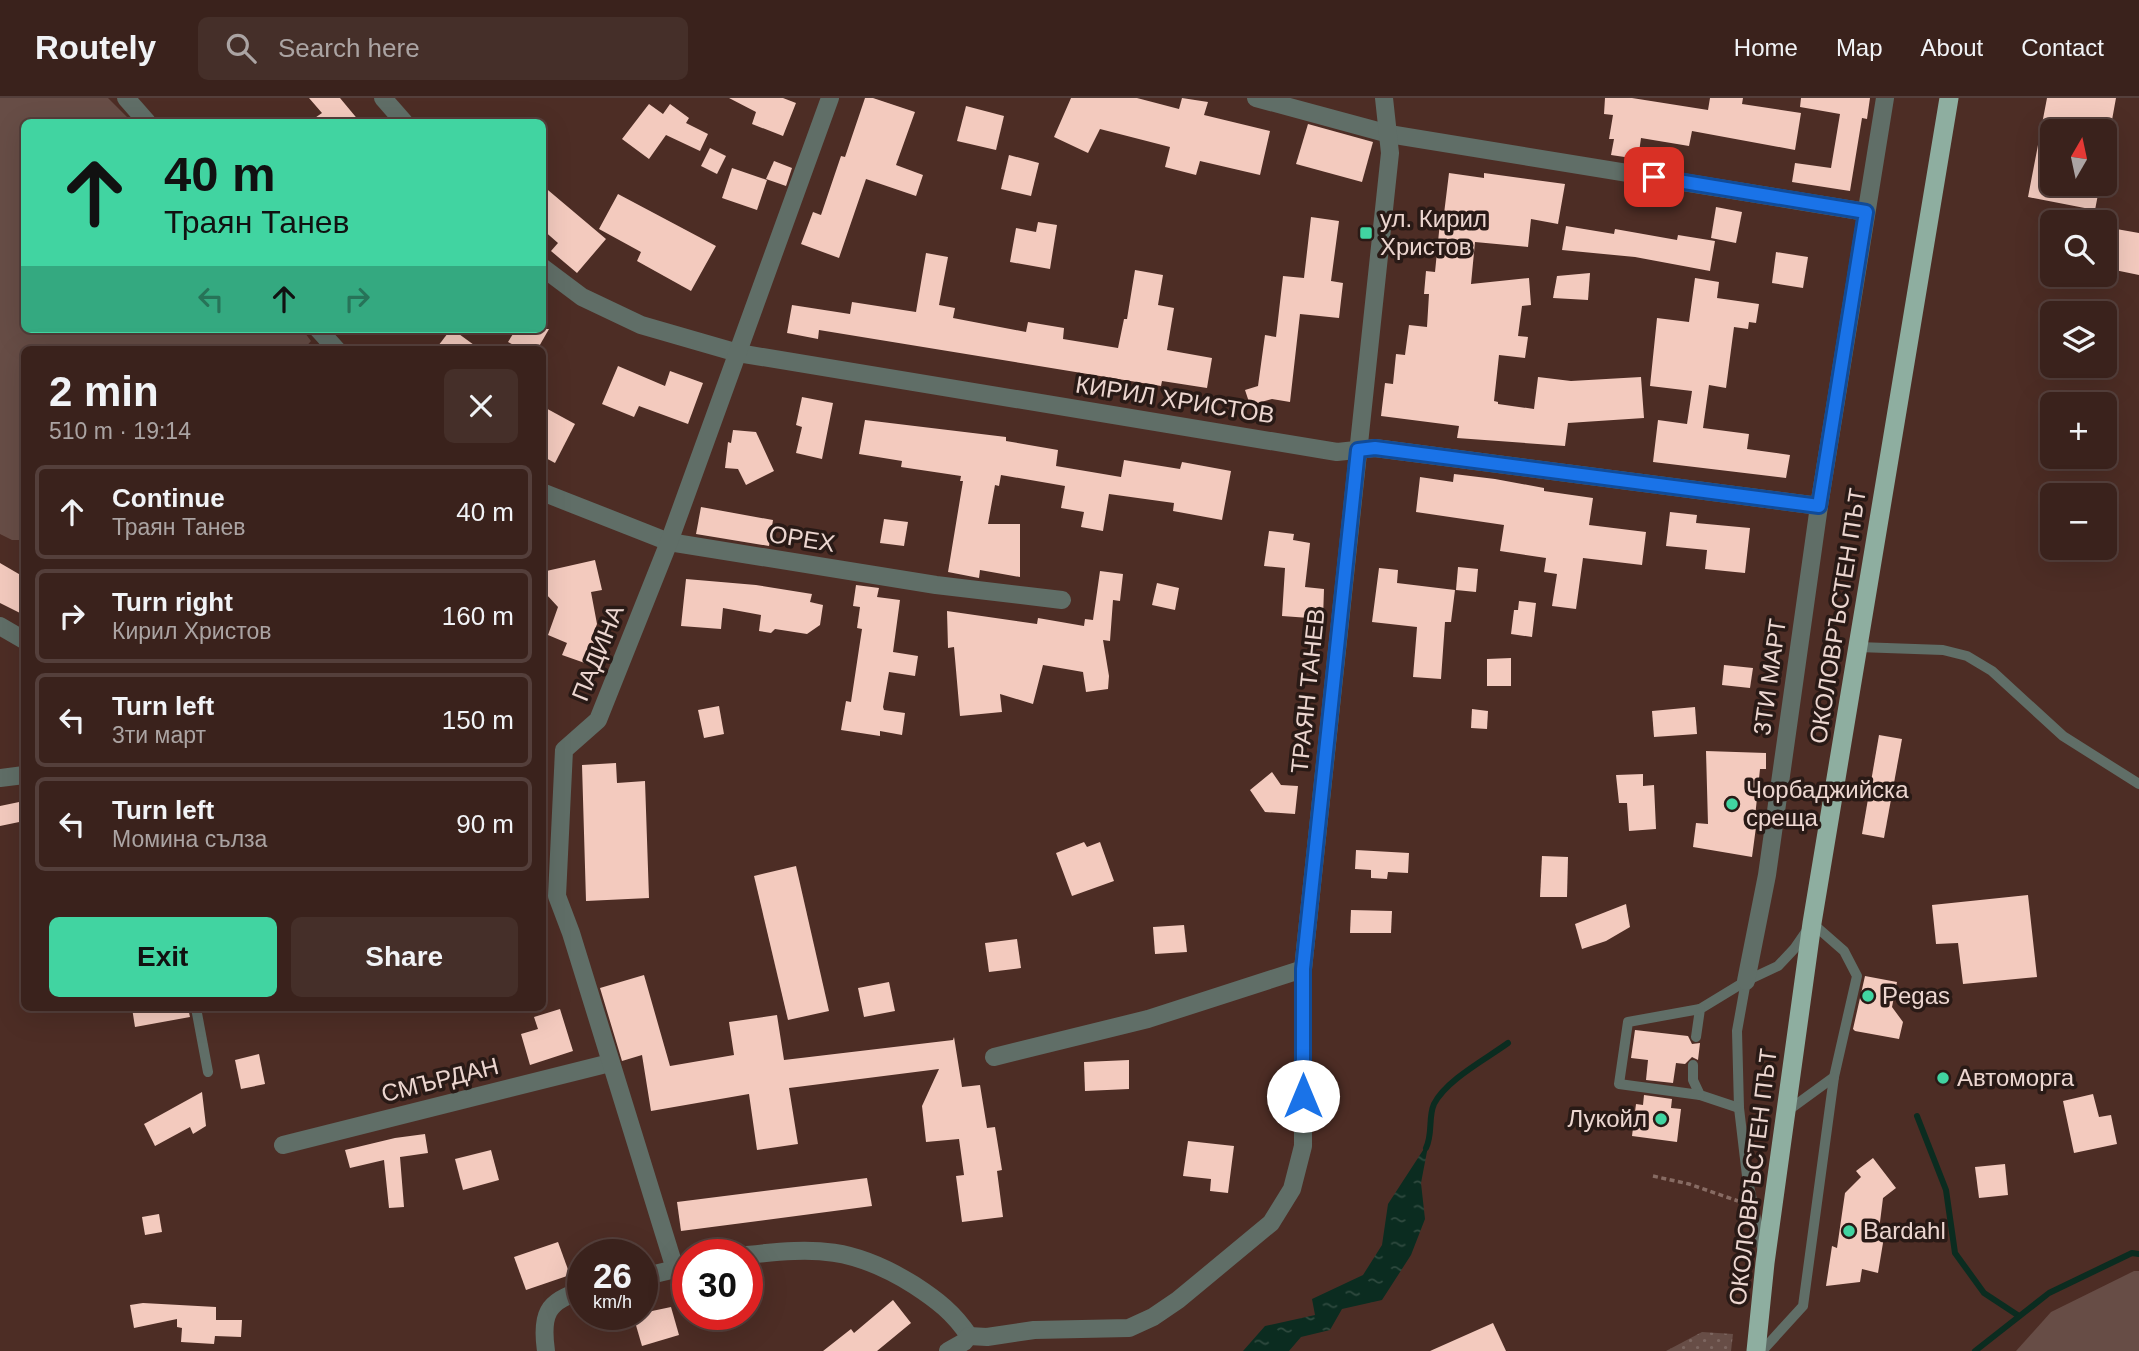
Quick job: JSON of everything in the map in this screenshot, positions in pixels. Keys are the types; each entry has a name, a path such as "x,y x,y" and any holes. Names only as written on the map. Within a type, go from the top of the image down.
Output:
{"highway":[{"name":"ОКОЛОВРЪСТЕН ПЪТ","path":"1756,1351 1765,1263 1812,923 1949,98"}],"street":[{"path":"127,98 144,119"},
{"path":"383,98 401,119"},
{"name":"ПАДИНА","path":"672,1241 610,1063 571,933 550,898 564,750 598,720 669,542 830,98"},
{"path":"1256,98 1389,134 1866,212"},
{"name":"ТРАЯН ТАНЕВ","path":"969,1336 987,1337 1034,1330 1129,1328 1153,1317 1178,1300 1271,1223 1292,1189 1303,1146 1303,969 1390,153 1384,98"},
{"name":"3ТИ МАРТ","path":"1746,981 1767,875 1819,506 1885,98"},
{"name":"КИРИЛ ХРИСТОВ","path":"546,270 582,298 641,325 738,353 1336,452 1375,448 1819,506"},
{"name":"ОРЕХ","path":"546,494 669,542 936,584 1062,600"},
{"path":"0,626 21,638"},
{"path":"0,778 21,775"},
{"path":"994,1057 1148,1019 1303,969"},
{"name":"СМЪРДАН","path":"283,1145 610,1063"},
{"path":"763,1254 822,1250 865,1260 890,1270 945,1305 960,1321 969,1336 948,1351"},
{"path":"546,1351 544,1322 559,1300 567,1297"}],"lane":[{"path":"1858,647 1943,650 1967,656 1992,671 2063,736 2139,783"},
{"path":"1739,1108 1700,1095 1619,1083 1628,1022 1700,1009 1746,981 1778,966 1812,923 1843,951 1857,976 1834,1077 1803,1306 1762,1351"},
{"name":"3ТИ МАРТ","path":"1746,981 1737,1031 1739,1108 1765,1263"},
{"path":"1696,1037 1700,1009"},
{"path":"197,1011 208,1072"},
{"path":"1693,1065 1693,1080 1700,1095"},
{"path":"1786,1113 1834,1077"}],"path":[{"path":"1653,1176 1753,1204"}],"shaded area":[{"path":"0,98 108,98 129,119 21,119 21,333 305,333 311,341 307,346 21,346 21,540 12,540 0,534"},
{"path":"2134,1271 2139,1271 2139,1351 2016,1351 2051,1312"},
{"path":"1702,1332 1733,1334 1731,1351 1666,1351"}],"water":[{"path":"1429,1141 1421,1183 1425,1219 1411,1255 1382,1300 1342,1309 1330,1330 1301,1337 1289,1351 1243,1351 1265,1326 1315,1315 1312,1299 1363,1275 1382,1245 1388,1204"}],"building":[{"path":"309,98 340,98 358,119 313,119 322,113"},
{"path":"729,98 783,98 796,103 783,136 752,124 756,112"},
{"path":"865,98 873,98 915,112 896,165 923,175 916,196 866,179 839,258 801,244 813,212 821,215"},
{"path":"1071,98 1137,98 1179,109 1182,98 1208,102 1204,115 1270,131 1260,175 1200,161 1196,175 1165,167 1170,147 1100,129 1088,153 1054,137"},
{"path":"1605,98 1632,98 1708,110 1710,98 1743,98 1742,104 1801,113 1795,150 1692,131 1689,146 1641,138 1638,159 1611,155 1614,139 1609,139 1613,115 1604,114"},
{"path":"1801,98 1870,98 1867,119 1862,118 1850,191 1792,182 1795,163 1831,168 1840,114 1800,107"},
{"path":"2047,98 2116,98 2112,119 2043,119"},
{"path":"649,104 663,114 670,104 689,118 686,123 708,134 700,151 666,135 649,159 622,139"},
{"path":"966,106 1004,116 996,150 957,141"},
{"path":"1308,124 1373,142 1362,182 1296,164"},
{"path":"2040,134 2040,196 2098,196 2095,210 2028,197"},
{"path":"710,148 726,156 717,174 701,166"},
{"path":"1009,155 1039,163 1031,196 1001,189"},
{"path":"774,161 792,168 786,186 766,179"},
{"path":"732,168 767,180 757,210 722,198"},
{"path":"1449,173 1484,178 1484,173 1565,184 1558,224 1531,219 1528,247 1475,242 1471,284 1529,278 1531,305 1522,306 1518,336 1528,337 1525,358 1499,355 1494,401 1498,404 1534,409 1538,377 1571,381 1641,377 1644,418 1568,423 1565,446 1457,438 1459,426 1381,416 1385,383 1393,384 1396,354 1405,355 1409,325 1427,327 1429,294 1424,294 1426,271 1435,272"},
{"path":"546,188 606,239 577,273 551,251 558,243 546,232"},
{"path":"618,194 716,246 691,291 637,261 641,252 599,229"},
{"path":"1716,207 1742,212 1736,243 1711,238"},
{"path":"1311,217 1339,221 1331,281 1343,283 1339,318 1300,314 1290,402 1272,399 1250,405 1245,390 1258,386 1265,335 1276,337 1283,276 1304,278"},
{"path":"1038,222 1057,225 1050,269 1010,262 1016,228 1036,232"},
{"path":"1566,226 1614,234 1615,229 1677,240 1678,235 1715,241 1710,271 1635,257 1562,250"},
{"path":"2117,229 2139,233 2139,275 2117,270"},
{"path":"1776,252 1808,257 1803,288 1772,283"},
{"path":"926,253 948,257 939,305 955,308 953,318 1026,332 1028,322 1064,328 1063,339 1118,348 1124,319 1127,319 1135,270 1163,275 1158,305 1174,308 1167,350 1212,358 1207,388 1162,381 1161,386 819,330 818,339 787,333 792,305 850,314 852,302 916,312"},
{"path":"1590,273 1588,300 1553,298 1557,276"},
{"path":"1695,278 1719,282 1717,298 1759,304 1756,323 1749,322 1748,329 1734,327 1726,388 1709,385 1703,428 1749,434 1747,449 1790,455 1786,478 1653,462 1658,420 1687,424 1692,391 1650,386 1657,318 1689,322"},
{"path":"546,329 549,329 539,346 516,346 508,342 514,333 546,333"},
{"path":"448,333 458,333 475,346 438,346"},
{"path":"618,366 665,386 670,371 703,383 688,424 639,406 634,417 602,404"},
{"path":"802,397 833,403 822,459 796,453 802,427 796,425"},
{"path":"546,408 575,424 555,463 546,458"},
{"path":"865,420 1006,437 1006,441 1058,450 1056,466 1121,477 1124,460 1180,469 1182,462 1231,471 1222,520 1173,511 1174,503 1109,494 1103,531 1081,527 1084,512 1061,508 1065,486 1001,475 999,486 995,485 988,524 1020,524 1020,577 980,570 979,578 948,572 963,481 960,481 961,476 901,467 902,461 859,454"},
{"path":"733,430 756,432 774,471 746,485 738,469 725,468 728,442 731,443"},
{"path":"1454,474 1593,498 1589,525 1646,532 1642,565 1583,558 1576,609 1552,606 1557,574 1544,572 1546,558 1500,551 1504,525 1416,512 1420,477 1453,482"},
{"path":"701,507 773,520 769,546 696,534"},
{"path":"1670,512 1697,515 1696,523 1750,528 1745,573 1705,569 1707,550 1666,546"},
{"path":"884,519 908,522 904,546 880,543"},
{"path":"1269,531 1294,534 1293,540 1310,543 1305,587 1324,589 1323,619 1282,616 1285,568 1264,566"},
{"path":"595,560 602,590 591,592 597,624 591,640 607,646 599,668 562,655 567,643 548,635 558,607 546,594 546,571"},
{"path":"0,563 21,575 21,614 0,603"},
{"path":"1458,567 1478,569 1476,592 1456,590"},
{"path":"1379,568 1398,570 1397,583 1455,590 1451,622 1445,622 1441,679 1413,677 1417,627 1372,622"},
{"path":"1100,571 1123,574 1120,601 1113,600 1110,641 1103,640 1109,676 1108,689 1086,692 1083,672 1043,665 1033,704 1000,694 1002,712 960,716 954,647 948,648 947,611 1037,624 1038,618 1084,626 1085,619 1093,620"},
{"path":"686,579 756,585 812,594 810,602 823,605 820,625 807,634 775,629 771,633 759,631 761,615 723,608 721,629 681,626"},
{"path":"1157,583 1179,588 1175,610 1152,605"},
{"path":"856,585 879,588 877,597 900,600 893,652 918,656 915,676 889,672 883,707 884,710 905,713 902,735 880,731 880,736 841,730 846,701 851,702 862,629 857,628 860,607 853,606"},
{"path":"1519,601 1536,603 1532,637 1511,634 1514,610 1518,610"},
{"path":"1511,658 1511,686 1487,686 1487,659"},
{"path":"1724,665 1753,668 1750,688 1722,685"},
{"path":"719,706 724,734 704,738 698,710"},
{"path":"1695,707 1697,734 1654,737 1652,711"},
{"path":"1472,709 1488,711 1487,729 1471,728"},
{"path":"1879,735 1902,739 1884,838 1862,834"},
{"path":"1706,751 1766,753 1766,769 1760,769 1752,857 1693,847 1696,823 1708,824"},
{"path":"616,763 617,783 645,781 649,898 586,901 582,765"},
{"path":"1272,772 1281,785 1298,786 1295,814 1265,812 1250,790"},
{"path":"1643,774 1643,786 1654,785 1656,829 1629,831 1627,803 1619,803 1616,775"},
{"path":"21,802 21,822 0,826 0,806"},
{"path":"1084,842 1087,847 1100,842 1114,881 1072,896 1056,853"},
{"path":"1356,850 1409,853 1408,873 1388,872 1387,879 1371,878 1371,870 1355,869"},
{"path":"1542,856 1568,857 1567,897 1540,897"},
{"path":"796,866 829,1011 788,1020 754,876"},
{"path":"2028,895 2037,977 1963,984 1958,943 1936,944 1932,905"},
{"path":"1626,904 1630,927 1606,941 1582,949 1575,924"},
{"path":"1351,910 1392,911 1391,933 1350,933"},
{"path":"1184,925 1187,952 1155,954 1153,927"},
{"path":"1017,939 1021,968 989,972 985,943"},
{"path":"644,975 670,1066 734,1055 729,1022 777,1015 784,1060 953,1040 954,1037 962,1087 980,1085 987,1128 995,1127 1002,1170 997,1171 1003,1217 962,1222 956,1176 964,1175 959,1139 926,1142 922,1106 939,1069 789,1088 798,1144 757,1150 749,1094 651,1111 642,1055 622,1061 600,988"},
{"name":"Pegas","path":"1865,976 1897,982 1892,1007 1903,1022 1899,1039 1853,1029"},
{"path":"889,982 895,1011 864,1017 858,988"},
{"path":"560,1009 573,1051 530,1065 521,1034 538,1029 534,1017"},
{"path":"132,1011 189,1011 190,1017 135,1027"},
{"path":"1635,1030 1688,1036 1692,1044 1700,1043 1698,1060 1692,1057 1685,1064 1676,1063 1673,1083 1646,1080 1648,1060 1631,1058"},
{"path":"259,1054 265,1084 241,1089 235,1060"},
{"path":"1129,1060 1129,1089 1085,1091 1084,1062"},
{"path":"202,1092 206,1126 193,1134 190,1127 155,1146 144,1124"},
{"path":"2093,1094 2099,1117 2111,1115 2117,1144 2074,1153 2063,1101"},
{"path":"1644,1095 1672,1099 1671,1108 1681,1109 1677,1142 1632,1136 1636,1104 1643,1105"},
{"path":"425,1134 428,1153 400,1157 404,1207 389,1208 384,1160 350,1168 345,1150"},
{"path":"1188,1141 1234,1146 1228,1193 1210,1191 1211,1179 1183,1176"},
{"path":"491,1150 499,1180 463,1190 455,1159"},
{"path":"1873,1158 1896,1188 1883,1198 1879,1230 1885,1231 1878,1273 1862,1269 1860,1282 1826,1286 1832,1246 1837,1248 1845,1193 1861,1177 1856,1171"},
{"path":"2005,1164 2008,1195 1979,1198 1975,1167"},
{"path":"867,1178 872,1206 681,1231 677,1202"},
{"path":"159,1214 162,1232 145,1235 142,1217"},
{"path":"558,1242 567,1267 567,1276 526,1290 514,1257"},
{"path":"893,1300 911,1323 877,1351 823,1351 851,1329 854,1333"},
{"path":"143,1303 216,1307 216,1320 242,1320 241,1337 215,1336 214,1344 181,1342 182,1328 177,1327 177,1319 134,1328 130,1305"},
{"path":"671,1307 672,1330 678,1330 679,1335 642,1346 637,1330 658,1330 658,1310"},
{"path":"1493,1323 1506,1351 1430,1351"}],"waterway":[{"path":"1426,1148 1432,1109 1440,1095 1457,1078 1508,1043"},
{"path":"1917,1116 1946,1190 1955,1253 1984,1293 2019,1316"},
{"path":"1975,1351 2049,1293 2132,1253 2139,1254"}],"place":[{"name":"ул. Кирил Христов","path":"1366,233"},
{"name":"Чорбаджийска среща","path":"1732,804"},
{"name":"Pegas","path":"1868,996"},
{"name":"Автоморга","path":"1943,1078"},
{"name":"Лукойл","path":"1661,1119"},
{"name":"Bardahl","path":"1849,1231"}],"route":[{"path":"1303,1096 1303,969 1358,450 1375,448 1819,506 1866,212 1654,177"}]}
